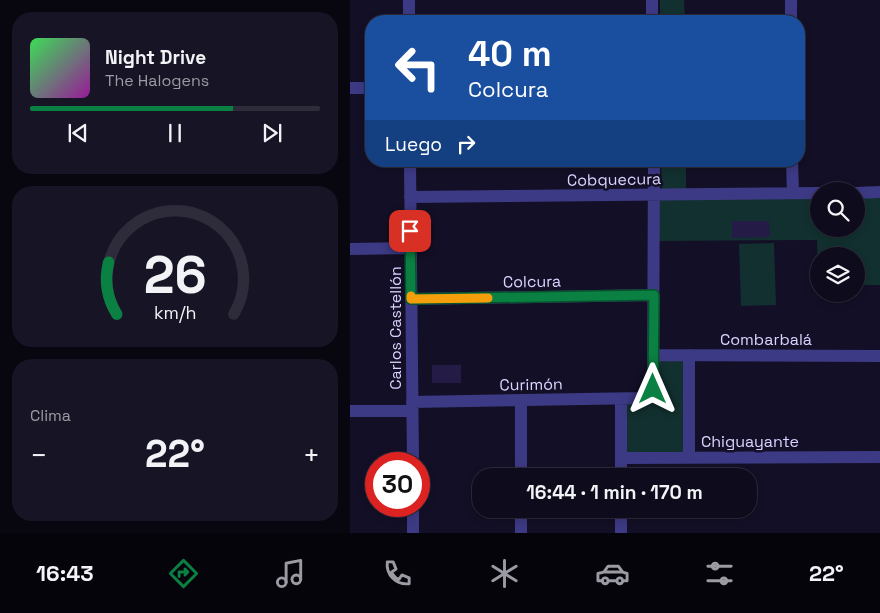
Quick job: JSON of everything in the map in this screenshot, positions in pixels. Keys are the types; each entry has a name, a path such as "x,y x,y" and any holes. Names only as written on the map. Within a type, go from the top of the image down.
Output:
{"street":[{"path":"409,0 409,15"},
{"path":"652,0 652,15"},
{"path":"791,0 791,15"},
{"path":"350,88 365,88"},
{"name":"Carlos Castellón","path":"410,167 412,452"},
{"path":"653,355 654,167"},
{"path":"792,167 792,193"},
{"path":"865,192 880,192"},
{"name":"Cobquecura","path":"410,198 810,193"},
{"path":"350,249 410,248"},
{"name":"Colcura","path":"411,299 654,295"},
{"name":"Combarbalá","path":"653,355 880,356"},
{"name":"Curimón","path":"350,411 521,400 644,398 651,396 653,389 653,355"},
{"path":"689,356 689,458"},
{"path":"621,399 621,468"},
{"path":"521,400 521,468"},
{"name":"Chiguayante","path":"621,458 880,457"},
{"path":"413,517 413,533"},
{"path":"521,518 521,533"},
{"path":"621,518 621,533"}],"green space":[{"path":"660,0 684,0 685,15 660,15"},
{"path":"661,167 686,167 686,190 662,190"},
{"path":"880,194 880,285 865,285 865,247 817,247 817,240 657,241 657,195 810,195 810,237 865,237 865,195"},
{"path":"774,243 776,305 741,306 739,244"},
{"path":"658,360 685,360 685,455 626,455 626,403 654,403 658,398"}],"building":[{"path":"732,221 769,221 770,237 732,238"},
{"path":"432,365 461,365 461,383 432,383"}],"slow traffic":[{"path":"411,296 411,299 488,298"}],"route":[{"path":"410,231 411,299 654,295 653,389"}]}
